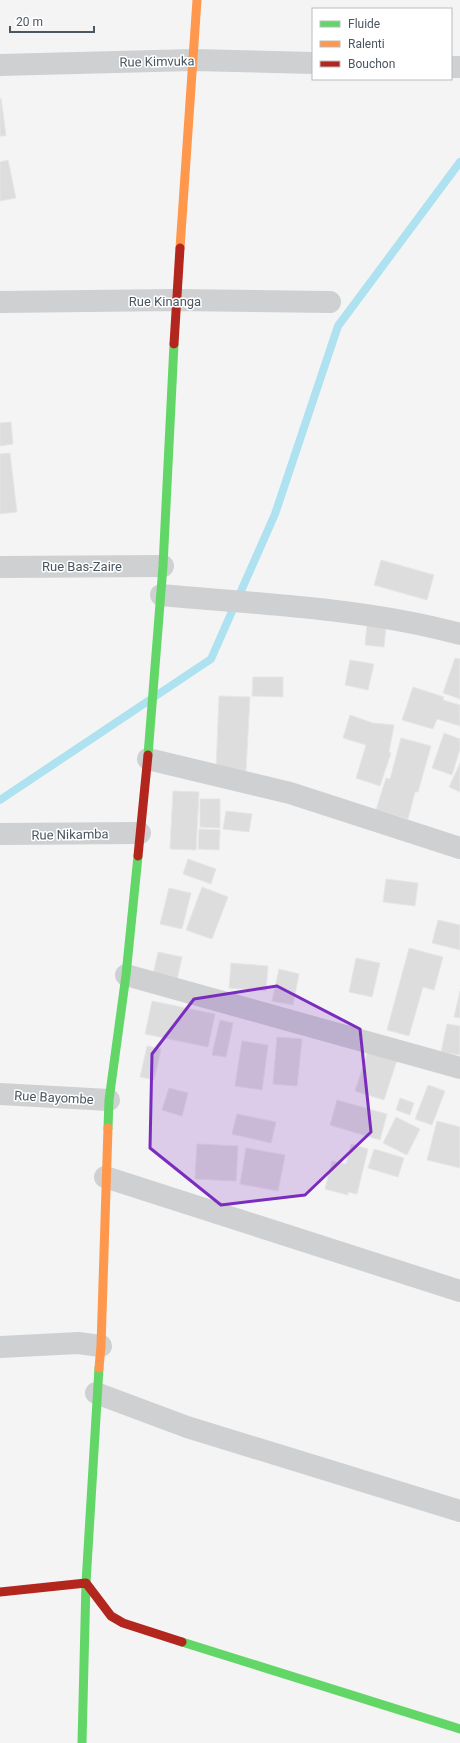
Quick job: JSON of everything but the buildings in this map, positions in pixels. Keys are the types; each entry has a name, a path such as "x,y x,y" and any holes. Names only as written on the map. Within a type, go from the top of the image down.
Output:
{"street":[{"path":"82,1743 86,1583 96,1393 101,1346 105,1177 109,1100 126,975 148,759 163,566 176,300 197,0"},
{"name":"Rue Kimvuka","path":"0,65 193,60 312,63"},
{"name":"Rue Kinanga","path":"0,302 176,300 330,302"},
{"name":"Rue Bas-Zaire","path":"0,567 163,566"},
{"path":"161,595 303,608 422,624 460,634"},
{"path":"148,759 290,793 460,848"},
{"name":"Rue Nikamba","path":"0,834 140,833"},
{"path":"126,975 460,1068"},
{"name":"Rue Bayombe","path":"0,1094 109,1100"},
{"path":"105,1177 460,1291"},
{"path":"0,1347 78,1343 101,1346"},
{"path":"96,1393 187,1428 460,1511"},
{"path":"0,1592 86,1583"},
{"path":"86,1583 111,1616 122,1623 460,1728"}],"highlighted area":[{"path":"277,986 360,1029 371,1132 305,1195 221,1205 150,1148 152,1054 194,999"}],"waterway":[{"path":"0,800 211,659 275,514 338,326 460,162"}],"traffic: fast":[{"path":"148,755 163,566 174,344"},
{"path":"108,1128 109,1100 126,975 138,856"},
{"path":"82,1743 86,1583 99,1368"},
{"path":"182,1642 460,1729"}],"traffic: slow":[{"path":"180,248 197,0"},
{"path":"99,1368 108,1128"}],"traffic: jam":[{"path":"174,344 180,248"},
{"path":"138,856 148,755"},
{"path":"0,1592 86,1583 111,1616 123,1623 182,1642"}]}
